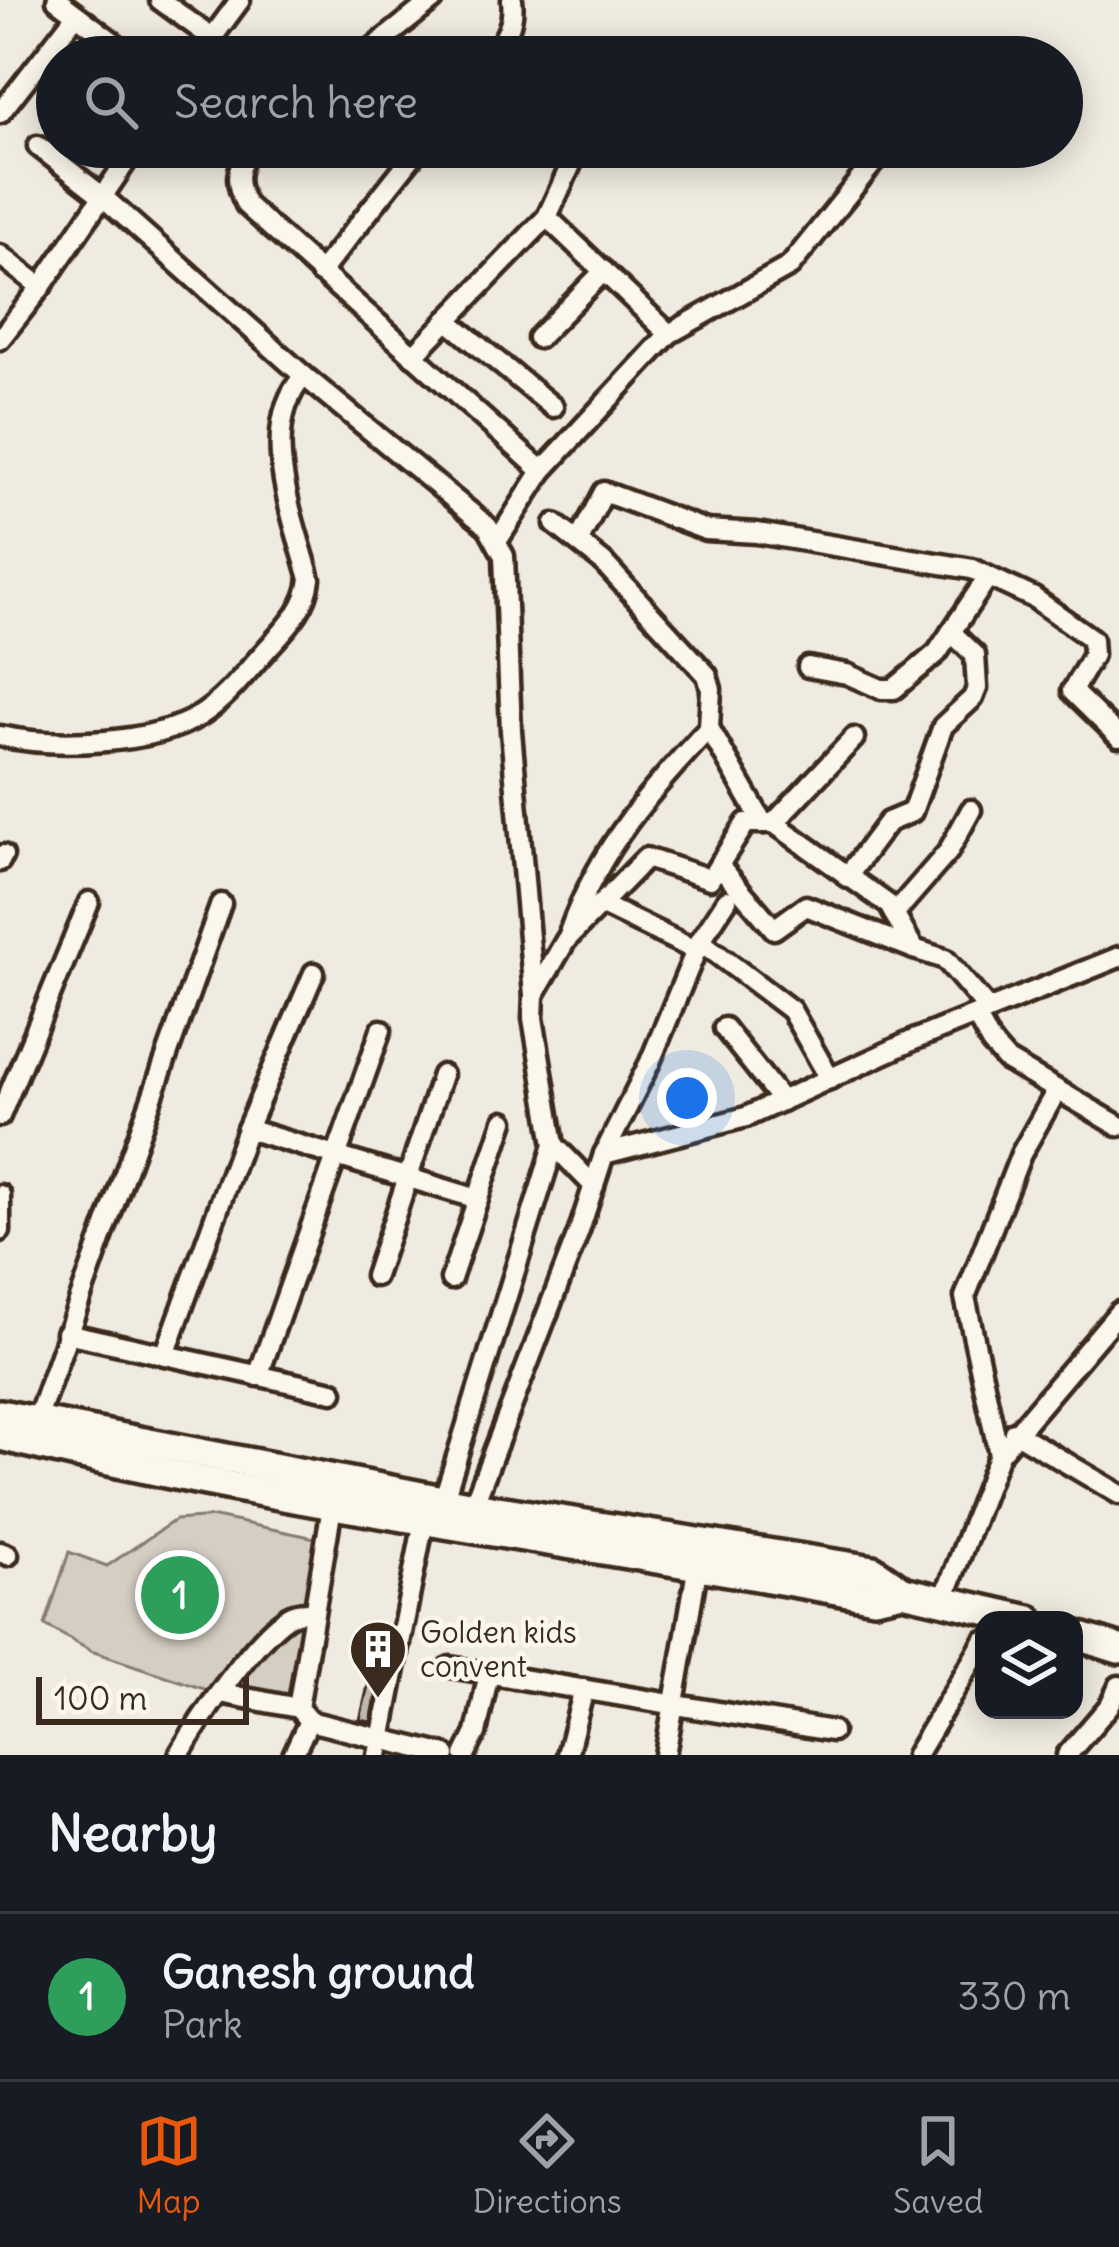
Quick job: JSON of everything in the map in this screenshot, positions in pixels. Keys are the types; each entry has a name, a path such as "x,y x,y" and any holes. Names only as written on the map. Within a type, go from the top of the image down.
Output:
{"highway":[{"path":"0,1414 33,1433 129,1468 332,1507 434,1515 473,1506 873,1570 903,1591"},
{"path":"0,1436 33,1433 434,1515 874,1597 903,1591 983,1611"},
{"path":"1083,1638 1119,1649"}],"street":[{"path":"57,0 105,36"},
{"path":"160,0 209,36"},
{"path":"213,36 240,0"},
{"path":"388,36 433,0"},
{"path":"506,36 514,16 512,0"},
{"path":"66,36 76,14"},
{"path":"0,112 36,75"},
{"path":"66,168 304,376 488,527 504,556 533,1018 554,1145 434,1515 381,1748"},
{"path":"2,334 41,287 121,168"},
{"path":"241,168 237,187 246,205 542,471"},
{"path":"320,273 403,168"},
{"path":"412,356 547,217 569,168"},
{"path":"498,540 542,471 669,334 790,266 869,168"},
{"path":"547,217 669,334"},
{"path":"0,255 41,287"},
{"path":"538,338 604,271"},
{"path":"447,320 553,407"},
{"path":"0,736 31,742 86,742 176,726 216,704 288,626 308,595 310,579 285,476 281,431 287,397 304,376"},
{"path":"579,540 604,492 706,530 757,533 946,562 988,577 1034,598 1092,639 1093,655 1072,691 1119,737"},
{"path":"556,524 579,540 707,675 709,728 769,823 889,905 914,949"},
{"path":"808,667 847,674 881,689 895,688 937,652 988,577"},
{"path":"847,877 888,822 912,812 943,726 973,698 975,655 951,632"},
{"path":"534,995 566,940 583,895 632,813 709,728"},
{"path":"566,940 646,858 710,879 746,823 769,823 854,738"},
{"path":"894,914 948,852 970,810"},
{"path":"719,865 774,929 806,906 945,959 983,1013 991,1043 1006,1060 1119,1126"},
{"path":"473,1506 604,1154 650,1062 698,946 727,900"},
{"path":"0,1116 89,902"},
{"path":"33,1433 221,904"},
{"path":"600,904 698,946 791,1010 830,1078"},
{"path":"604,1154 746,1117 1119,957"},
{"path":"165,1355 247,1129 314,973"},
{"path":"724,1028 782,1101"},
{"path":"258,1376 380,1030"},
{"path":"375,1276 442,1075"},
{"path":"999,1454 965,1298 1021,1154 1058,1090"},
{"path":"451,1279 504,1121"},
{"path":"247,1129 478,1198"},
{"path":"554,1145 594,1186"},
{"path":"0,1195 0,1231"},
{"path":"944,1599 999,1454 1119,1312"},
{"path":"66,1334 333,1392"},
{"path":"1015,1432 1119,1494"},
{"path":"293,1755 304,1715 313,1612 332,1507"},
{"path":"664,1755 698,1564"},
{"path":"179,1755 220,1693 286,1618 313,1612"},
{"path":"916,1755 975,1655"},
{"path":"451,1667 832,1731"},
{"path":"465,1755 476,1733 489,1673"},
{"path":"1067,1755 1111,1706 1119,1686"},
{"path":"568,1755 584,1689"},
{"path":"220,1693 304,1715 381,1748 446,1755"}],"shaded area":[{"path":"215,1517 315,1538 290,1700 207,1690 91,1651 45,1625 69,1552 107,1566 175,1520"}],"building":[{"path":"373,1664 382,1666 371,1722 360,1720"}],"place":[{"name":"Ganesh ground","path":"180,1595"},
{"name":"Golden kids convent","path":"378,1700"}]}
